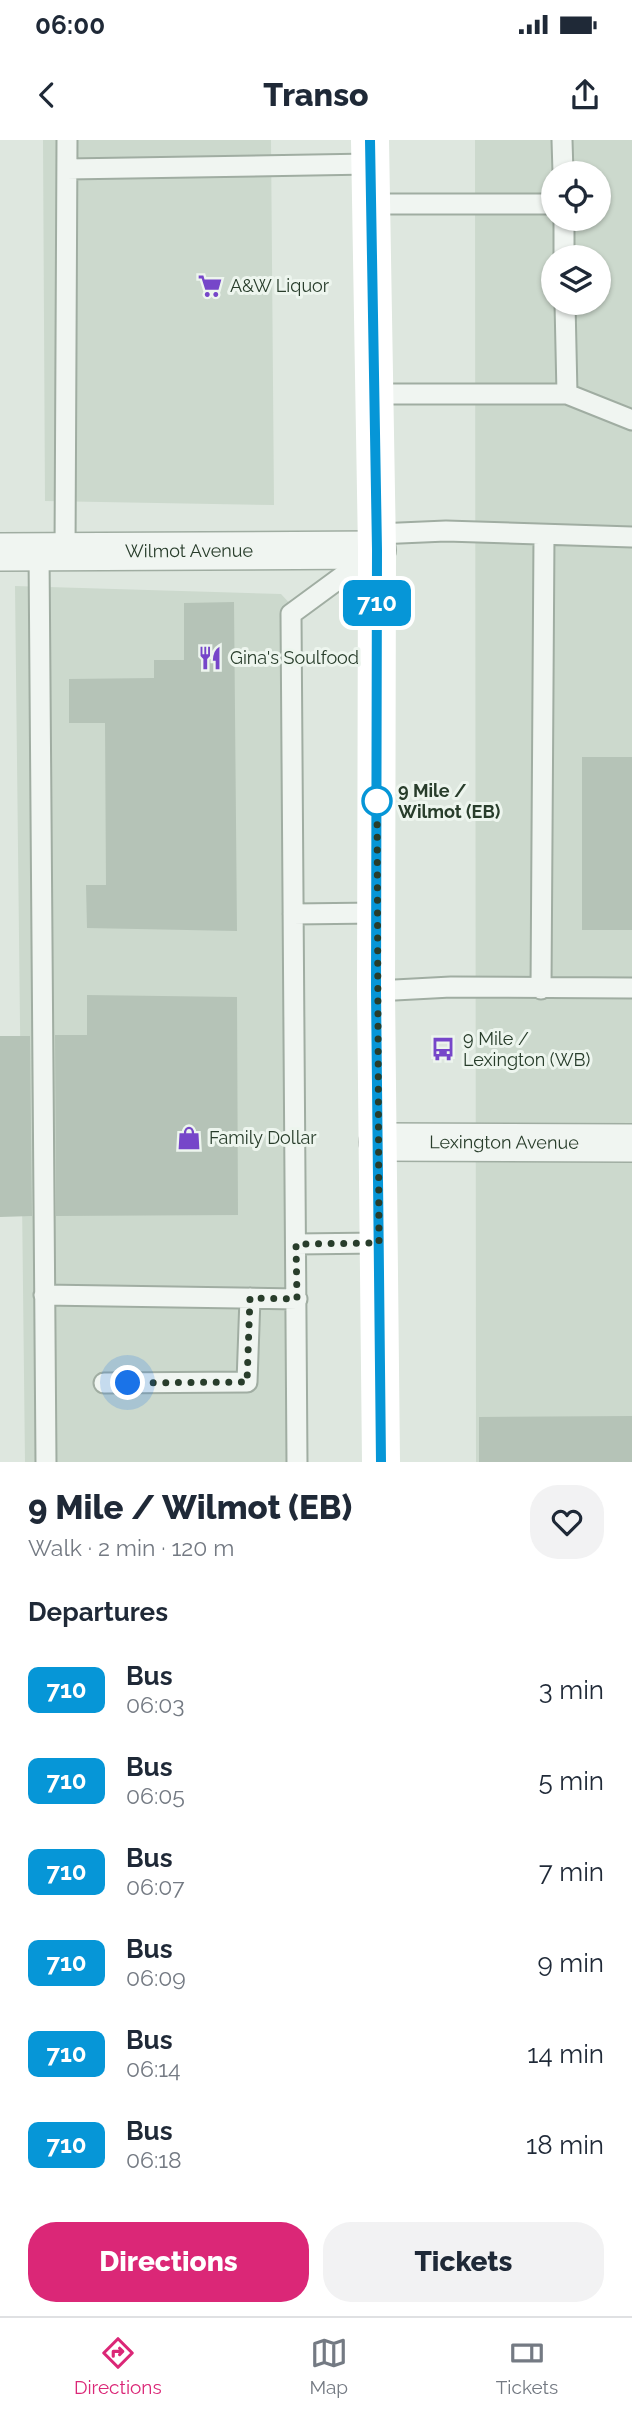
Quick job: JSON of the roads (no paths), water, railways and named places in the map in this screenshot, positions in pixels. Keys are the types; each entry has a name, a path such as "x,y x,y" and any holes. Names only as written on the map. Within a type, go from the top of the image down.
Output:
{"main road":[{"path":"370,152 377,542 376,991 381,1462"}],"street":[{"name":"Wilmot Avenue","path":"0,552 377,542"},
{"name":"Lexington Avenue","path":"378,1142 632,1143"}],"lane":[{"path":"46,1462 44,1295 52,552 67,140"},
{"path":"562,140 563,161"},
{"path":"67,169 370,152"},
{"path":"370,204 541,204"},
{"path":"565,315 567,394"},
{"path":"375,394 567,394 632,420"},
{"path":"297,1462 292,614 377,542 446,531 632,537"},
{"path":"541,989 544,536"},
{"path":"293,914 377,913"},
{"path":"376,991 451,987 632,988"},
{"path":"296,1244 379,1243"},
{"path":"44,1295 297,1299"},
{"path":"104,1384 247,1382 250,1298"}],"place":[{"name":"A&W Liquor","path":"210,286"},
{"name":"Gina's Soulfood","path":"210,658"},
{"name":"9 Mile / Wilmot (EB)","path":"377,801"},
{"name":"9 Mile / Lexington (WB)","path":"443,1049"},
{"name":"Family Dollar","path":"189,1138"}]}
